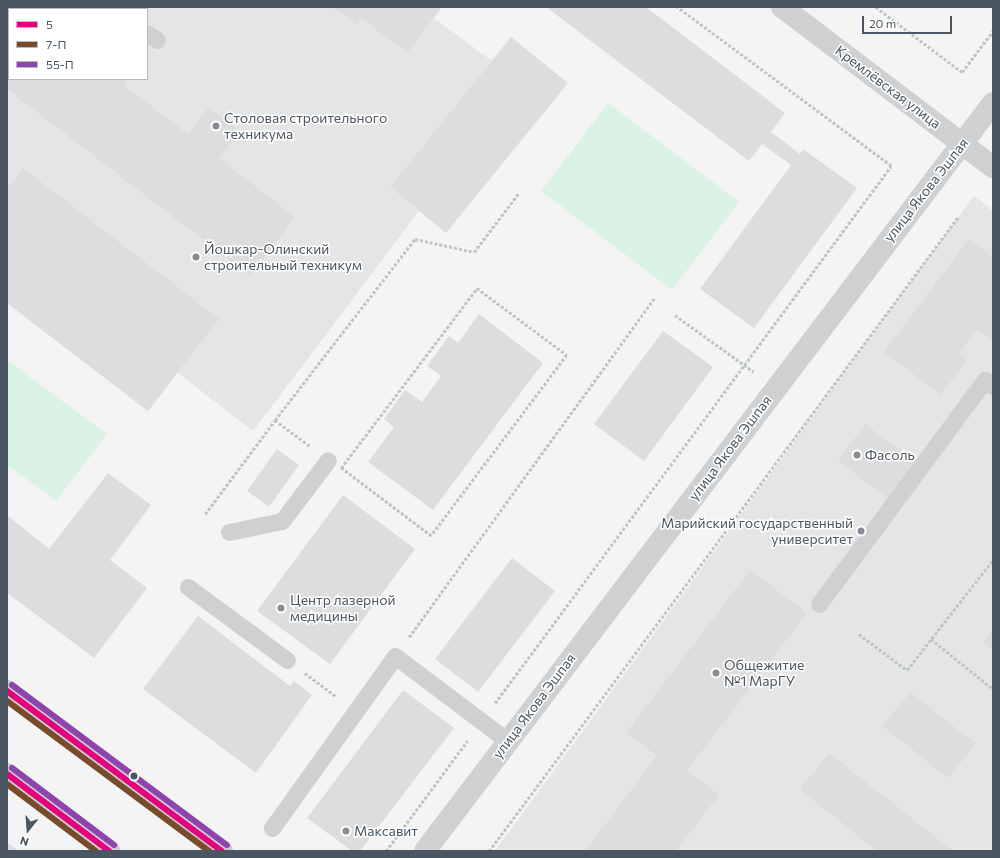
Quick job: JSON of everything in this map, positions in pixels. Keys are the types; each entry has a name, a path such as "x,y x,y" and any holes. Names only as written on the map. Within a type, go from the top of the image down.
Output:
{"main road":[{"path":"7,691 222,851"},
{"path":"7,774 109,851"}],"street":[{"name":"Кремлёвская улица","path":"782,7 993,167"},
{"name":"улица Якова Эшпая","path":"425,851 993,103"}],"lane":[{"path":"819,604 985,380 993,386"},
{"path":"229,532 282,521 328,460"},
{"path":"188,586 287,660"},
{"path":"272,828 395,656 508,741"}],"path":[{"path":"386,851 891,166 677,7"},
{"path":"876,7 962,72 993,31"},
{"path":"205,514 275,420 415,239 474,252 518,194"},
{"path":"489,851 958,217"},
{"path":"477,288 567,355 431,536 341,468 477,288"},
{"path":"395,656 654,298"},
{"path":"675,315 776,388"},
{"path":"275,420 328,460"},
{"path":"859,634 907,670 993,560"},
{"path":"931,639 993,689"},
{"path":"287,660 356,711"}],"shaded area":[{"name":"Йошкар-Олинский строительный техникум","path":"7,7 442,7 434,18 492,61 390,187 419,211 253,431 178,373 148,411 7,303"},
{"name":"Марийский государственный университет","path":"974,196 993,211 993,851 495,851"}],"green space":[{"path":"608,103 739,202 672,290 541,191"},
{"path":"7,360 107,434 56,501 7,465"}],"building":[{"path":"7,7 42,8 8,8 8,80 127,80 124,85 188,134 209,107 240,131 219,158 295,217 250,276 7,89"},
{"path":"332,7 442,7 407,53 362,19 357,25"},
{"path":"546,7 646,7 785,113 771,132 800,154 803,149 857,188 754,328 700,289 791,165 762,144 749,161"},
{"path":"511,37 568,83 446,233 390,187"},
{"path":"23,168 219,319 148,411 7,303 7,188"},
{"path":"969,239 993,257 993,342 976,330 959,353 967,360 941,395 884,352"},
{"path":"479,314 543,363 433,510 368,462 394,427 384,419 405,390 422,402 441,376 427,366 449,336 458,343"},
{"path":"663,331 713,367 644,461 594,424"},
{"path":"865,424 917,462 889,499 838,461"},
{"path":"277,449 299,465 269,507 247,491"},
{"path":"108,473 151,505 110,560 147,588 94,658 7,593 7,515 49,549"},
{"path":"343,495 415,549 330,664 257,611"},
{"path":"512,558 555,591 478,692 435,659"},
{"name":"Общежитие №1 МарГУ","path":"750,570 807,613 687,771 719,795 676,851 585,851 657,756 626,733"},
{"path":"198,616 290,686 294,681 312,695 256,773 143,689"},
{"path":"993,629 993,649 983,642"},
{"path":"403,690 454,728 360,851 352,851 307,818"},
{"path":"910,692 976,744 948,778 883,726"},
{"path":"829,753 953,851 877,851 800,789"},
{"path":"7,842 18,851 7,851"}],"transit line":[{"name":"55-П","path":"12,685 227,845"},
{"name":"5","path":"7,691 222,851"},
{"name":"7-П","path":"7,701 209,851"},
{"name":"55-П","path":"12,768 114,845"},
{"name":"5","path":"7,774 109,851"},
{"name":"7-П","path":"7,784 96,851"}],"place":[{"name":"Столовая строительного техникума","path":"216,126"},
{"name":"Йошкар-Олинский строительный техникум","path":"196,257"},
{"name":"Фасоль","path":"857,455"},
{"name":"Марийский государственный университет","path":"861,531"},
{"name":"Центр лазерной медицины","path":"281,608"},
{"name":"Общежитие №1 МарГУ","path":"716,673"},
{"name":"Максавит","path":"346,831"}]}
